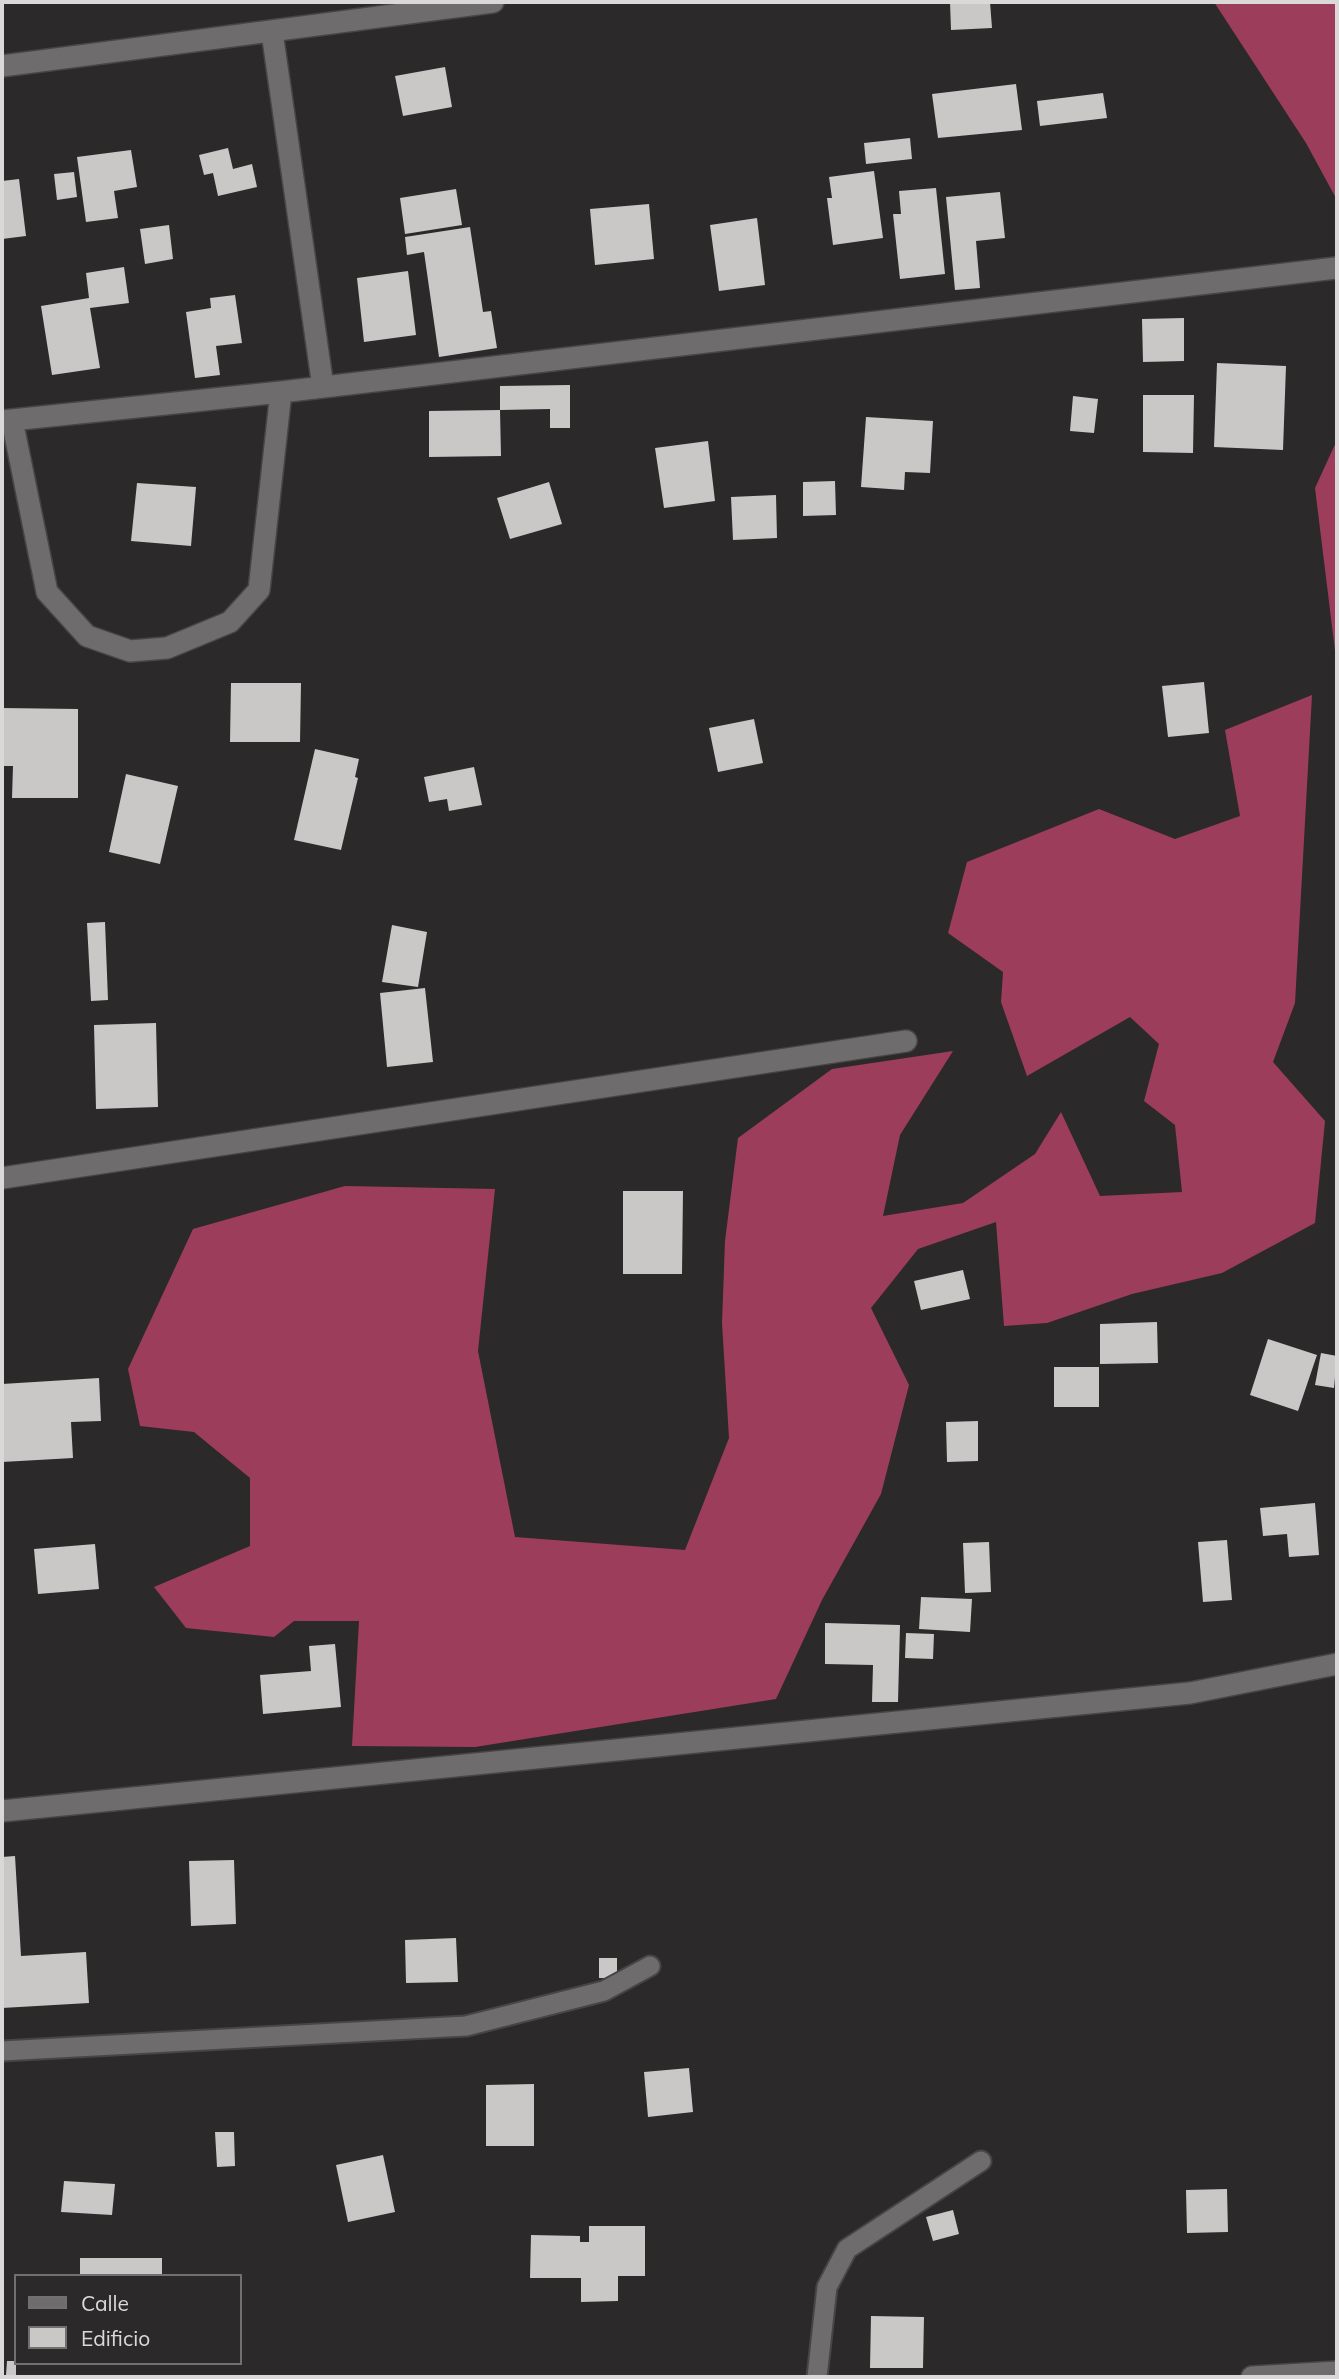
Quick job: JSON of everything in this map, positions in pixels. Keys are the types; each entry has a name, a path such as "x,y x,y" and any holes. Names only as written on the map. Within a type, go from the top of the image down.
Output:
{"street":[{"path":"2,66 493,2"},
{"path":"272,32 323,387"},
{"path":"281,392 259,590 230,622 167,648 130,650 87,636 47,592 7,421 281,392 1336,268"},
{"path":"2,1178 905,1041"},
{"path":"2,1811 1190,1693 1337,1664"},
{"path":"1252,2377 1337,2372"}],"lane":[{"path":"2,2051 467,2026 604,1991 650,1966"},
{"path":"817,2377 827,2287 847,2249 981,2161"}],"shaded area":[{"path":"1214,2 1337,2 1337,200 1306,143"},
{"path":"1337,440 1337,667 1315,488"},
{"path":"1312,695 1295,1003 1273,1062 1325,1121 1315,1223 1222,1273 1132,1294 1047,1323 1004,1326 996,1222 918,1249 871,1308 909,1385 881,1494 822,1600 776,1699 475,1747 352,1746 359,1621 294,1621 274,1637 186,1628 154,1587 250,1546 250,1478 194,1432 140,1426 128,1369 193,1229 345,1186 495,1189 478,1351 515,1537 685,1550 729,1438 722,1323 725,1241 738,1138 832,1069 953,1051 900,1135 883,1216 963,1203 1035,1154 1061,1112 1100,1196 1182,1192 1175,1125 1144,1101 1159,1044 1130,1017 1027,1076 1001,1002 1003,972 948,933 967,862 1099,809 1175,839 1240,816 1225,730"}],"building":[{"path":"950,2 990,2 992,28 951,30"},
{"path":"445,67 452,107 403,116 395,76"},
{"path":"1016,84 1022,130 938,138 932,94"},
{"path":"1103,93 1107,118 1040,126 1037,101"},
{"path":"910,138 912,159 866,164 864,143"},
{"path":"228,148 233,169 252,164 257,187 218,196 213,173 204,175 199,155"},
{"path":"131,150 137,187 114,191 118,218 86,222 77,157"},
{"path":"874,171 883,238 833,245 827,198 832,198 829,177"},
{"path":"74,172 77,197 57,200 54,174"},
{"path":"19,179 26,236 2,239 2,181"},
{"path":"936,188 945,274 900,279 893,214 901,214 899,191"},
{"path":"456,189 462,225 405,234 400,198"},
{"path":"1000,192 1005,238 976,241 980,288 955,290 946,197"},
{"path":"649,204 654,259 595,265 590,209"},
{"path":"757,218 765,285 719,291 710,225"},
{"path":"169,225 173,259 145,264 140,229"},
{"path":"470,227 483,312 491,311 497,348 439,357 424,252 407,255 405,237"},
{"path":"124,267 129,303 90,308 100,368 52,375 41,306 89,298 86,273"},
{"path":"408,271 416,335 364,342 357,278"},
{"path":"235,295 242,343 216,346 220,375 195,378 186,312 211,308 210,298"},
{"path":"1184,318 1184,361 1143,362 1142,319"},
{"path":"1217,363 1286,366 1283,450 1214,447"},
{"path":"570,385 570,428 550,428 550,409 500,410 500,386"},
{"path":"1143,395 1194,395 1193,453 1143,452"},
{"path":"1073,396 1098,399 1094,433 1070,431"},
{"path":"500,410 501,456 429,457 429,411"},
{"path":"866,417 933,421 930,473 905,472 904,490 861,487"},
{"path":"708,441 715,501 664,508 655,448"},
{"path":"835,481 836,515 803,516 803,482"},
{"path":"549,482 562,524 510,539 497,498"},
{"path":"137,483 196,487 191,546 131,541"},
{"path":"776,495 777,538 733,540 731,497"},
{"path":"1204,682 1209,733 1168,737 1162,686"},
{"path":"231,683 301,683 300,742 230,742"},
{"path":"2,708 78,709 78,798 12,798 13,766 2,766"},
{"path":"754,719 763,763 718,772 709,728"},
{"path":"315,749 359,759 355,777 358,778 341,850 294,840"},
{"path":"474,767 482,805 449,811 447,799 429,802 424,777"},
{"path":"126,774 178,786 160,864 109,852"},
{"path":"105,922 108,1000 91,1001 87,923"},
{"path":"392,925 427,932 418,987 382,982"},
{"path":"425,988 433,1062 387,1067 380,993"},
{"path":"156,1023 158,1107 96,1109 94,1025"},
{"path":"623,1191 683,1191 682,1274 623,1274"},
{"path":"963,1270 970,1299 921,1310 914,1281"},
{"path":"1157,1322 1158,1363 1100,1364 1100,1324"},
{"path":"1268,1339 1317,1355 1298,1411 1250,1395"},
{"path":"1321,1353 1337,1356 1334,1388 1315,1385"},
{"path":"1054,1367 1099,1367 1099,1407 1054,1407"},
{"path":"99,1378 101,1421 71,1422 73,1458 2,1462 2,1384"},
{"path":"978,1421 978,1461 947,1462 946,1422"},
{"path":"1315,1503 1319,1555 1289,1557 1287,1534 1263,1536 1260,1508"},
{"path":"1227,1540 1232,1600 1203,1602 1198,1542"},
{"path":"989,1542 991,1592 965,1593 963,1543"},
{"path":"95,1544 99,1589 38,1594 34,1549"},
{"path":"921,1597 972,1599 970,1632 919,1629"},
{"path":"825,1623 900,1625 898,1702 872,1702 873,1665 825,1664"},
{"path":"906,1633 934,1634 933,1659 905,1658"},
{"path":"335,1644 341,1707 263,1714 260,1675 311,1671 309,1646"},
{"path":"15,1856 21,1956 86,1952 89,2003 2,2008 2,1857"},
{"path":"234,1860 236,1924 191,1926 189,1861"},
{"path":"456,1938 458,1982 406,1983 405,1940"},
{"path":"599,1958 617,1958 617,1978 599,1978"},
{"path":"689,2068 693,2112 648,2117 644,2072"},
{"path":"534,2084 534,2146 486,2146 486,2085"},
{"path":"215,2132 234,2132 235,2166 217,2167"},
{"path":"383,2155 395,2212 348,2222 336,2165"},
{"path":"64,2181 115,2184 112,2215 61,2212"},
{"path":"1227,2189 1228,2232 1187,2233 1186,2190"},
{"path":"953,2210 959,2234 933,2241 926,2217"},
{"path":"589,2226 645,2226 645,2276 618,2276 618,2301 581,2302 581,2278 530,2278 531,2235 580,2236 580,2242 589,2242"},
{"path":"80,2258 162,2258 162,2274 80,2274"},
{"path":"871,2316 924,2317 923,2368 870,2368"},
{"path":"7,2361 14,2361 16,2376 6,2375"}]}
